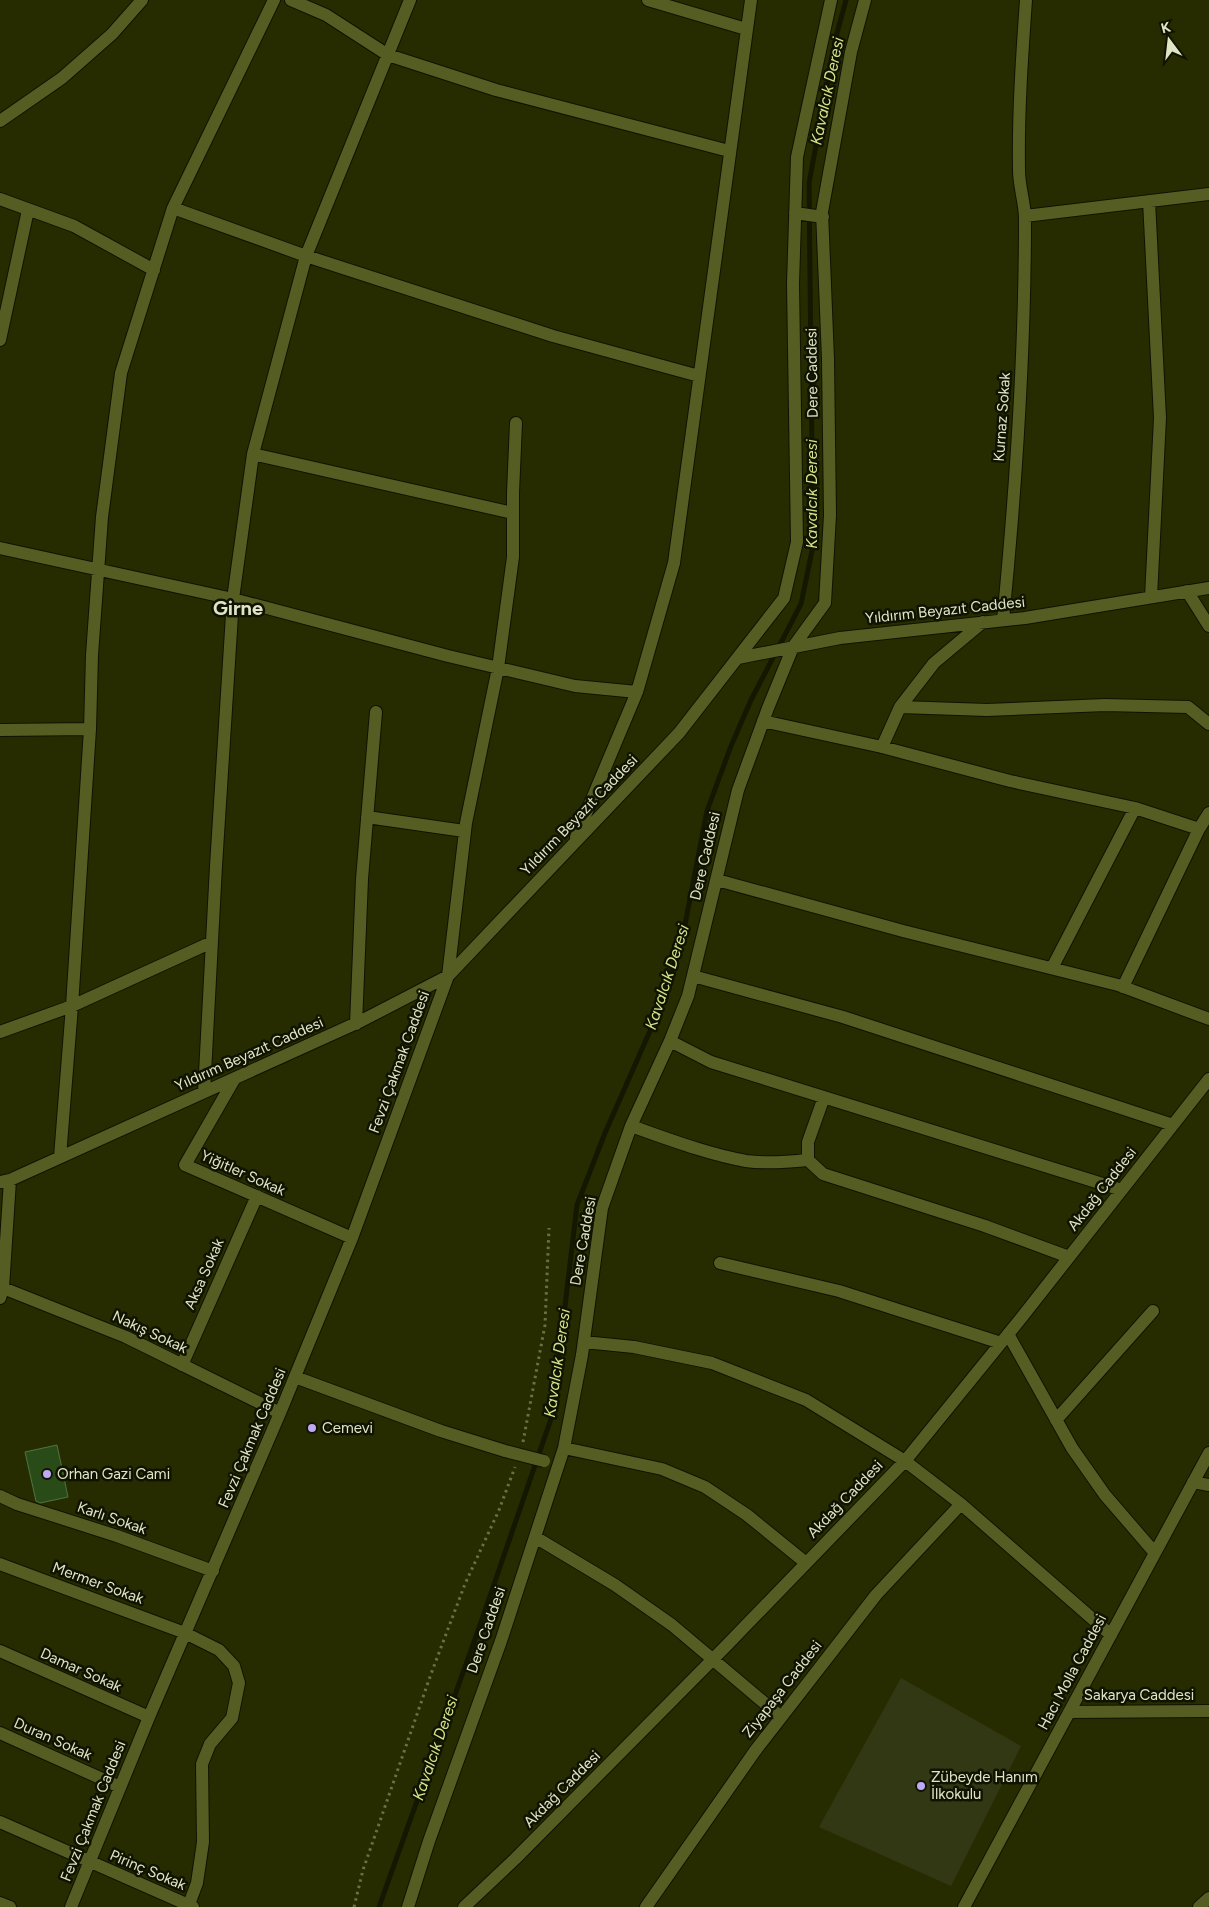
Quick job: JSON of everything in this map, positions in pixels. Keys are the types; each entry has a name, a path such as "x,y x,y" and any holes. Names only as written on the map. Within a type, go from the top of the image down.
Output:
{"street":[{"path":"0,121 62,78 112,34 142,0"},
{"path":"60,1157 72,1006 102,517 120,373 173,208 274,0"},
{"path":"292,0 326,15 388,55 496,90 729,151"},
{"path":"204,1092 233,599 253,454 306,256 410,0"},
{"path":"648,0 746,29"},
{"path":"574,844 637,692 674,563 750,0"},
{"name":"Dere Caddesi","path":"738,658 784,598 798,542 793,284 796,157 831,0"},
{"name":"Dere Caddesi","path":"408,1907 429,1841 501,1641 564,1448 584,1342 602,1208 631,1126 670,1041 688,996 738,790 763,721 793,647 825,603 830,515 828,359 823,217 850,52 865,0"},
{"name":"Kurnaz Sokak","path":"1003,620 1010,549 1022,370 1025,216 1019,173 1020,85 1026,0"},
{"path":"1025,216 1209,194"},
{"path":"0,199 74,226 154,270"},
{"path":"1148,201 1160,418 1151,598"},
{"path":"173,208 306,256 553,336 698,376"},
{"path":"0,340 28,210"},
{"path":"795,213 823,217"},
{"path":"448,976 464,831 498,668 513,557 516,423"},
{"path":"253,454 513,513"},
{"path":"0,548 233,599 448,656 575,686 637,692"},
{"name":"Yıldırım Beyazıt Caddesi","path":"5,1181 356,1024 448,976 679,733 738,658 840,638 1003,620 1209,588"},
{"path":"1187,591 1209,626"},
{"path":"882,747 900,707 934,663 983,622"},
{"path":"900,707 987,710 1106,705 1188,707 1209,724"},
{"path":"356,1024 367,817 376,712"},
{"path":"763,721 882,747 1010,781 1135,808 1199,829"},
{"path":"0,730 90,729"},
{"path":"1052,968 1135,808"},
{"path":"1123,987 1199,829 1209,813"},
{"path":"367,817 464,831"},
{"path":"717,880 903,931 1123,987 1209,1019"},
{"path":"0,1032 72,1006 212,942"},
{"name":"Fevzi Çakmak Caddesi","path":"71,1907 149,1717 280,1414 352,1238 448,976"},
{"path":"693,976 843,1017 1173,1125"},
{"path":"670,1041 711,1062 1122,1190"},
{"name":"Yiğitler Sokak","path":"235,1078 185,1165 352,1238"},
{"name":"Akdağ Caddesi","path":"464,1907 515,1859 713,1659 905,1460 1069,1257 1209,1079"},
{"path":"824,1097 808,1142 808,1160 823,1174 985,1226 1069,1257"},
{"path":"631,1126 688,1146 747,1161 790,1162 808,1160"},
{"path":"1,1293 5,1181"},
{"name":"Aksa Sokak","path":"182,1365 257,1196"},
{"path":"720,1263 839,1291 1004,1338 1072,1448 1105,1495 1155,1553"},
{"name":"Nakış Sokak","path":"1,1293 126,1337 280,1414"},
{"path":"1056,1420 1153,1311"},
{"path":"584,1342 634,1347 712,1363 806,1400 905,1460 961,1504 1111,1635"},
{"path":"295,1376 441,1431 559,1466"},
{"path":"564,1448 662,1469 704,1487 748,1516 806,1563"},
{"name":"Hacı Molla Caddesi","path":"964,1907 1209,1452"},
{"path":"1193,1482 1209,1485"},
{"name":"Karlı Sokak","path":"0,1496 17,1504 117,1536 213,1571"},
{"name":"Ziyapaşa Caddesi","path":"646,1907 755,1751 876,1594 961,1504"},
{"path":"535,1537 615,1585 672,1625 781,1717"},
{"name":"Mermer Sokak","path":"0,1564 185,1633 219,1650 234,1666 240,1683 232,1718 210,1744 202,1764 203,1842 190,1906"},
{"name":"Damar Sokak","path":"0,1652 149,1717"},
{"name":"Sakarya Caddesi","path":"1070,1712 1209,1711"},
{"name":"Duran Sokak","path":"0,1733 120,1787"},
{"name":"Pirinç Sokak","path":"0,1822 190,1906"},
{"path":"1199,1907 1209,1898"},
{"path":"0,1903 10,1907"}],"path":[{"path":"521,1451 545,1325 549,1228"},
{"path":"354,1907 363,1870 431,1674 465,1584 499,1510 518,1460"}],"shaded area":[{"name":"Zübeyde Hanım İlkokulu","path":"901,1678 1021,1746 951,1886 819,1827"}],"building":[{"name":"Orhan Gazi Cami","path":"57,1445 68,1497 40,1503 36,1501 25,1452"}],"waterway":[{"name":"Kavalcık Deresi","path":"379,1907 480,1625 552,1416 577,1205 605,1133 657,1015 682,940 707,811 731,746 751,700 801,604 813,546 809,183 837,33 846,0"}],"place":[{"name":"Cemevi","path":"312,1428"},
{"name":"Orhan Gazi Cami","path":"47,1474"},
{"name":"Zübeyde Hanım İlkokulu","path":"921,1786"}],"district":[{"name":"Girne","path":"238,608"}]}
